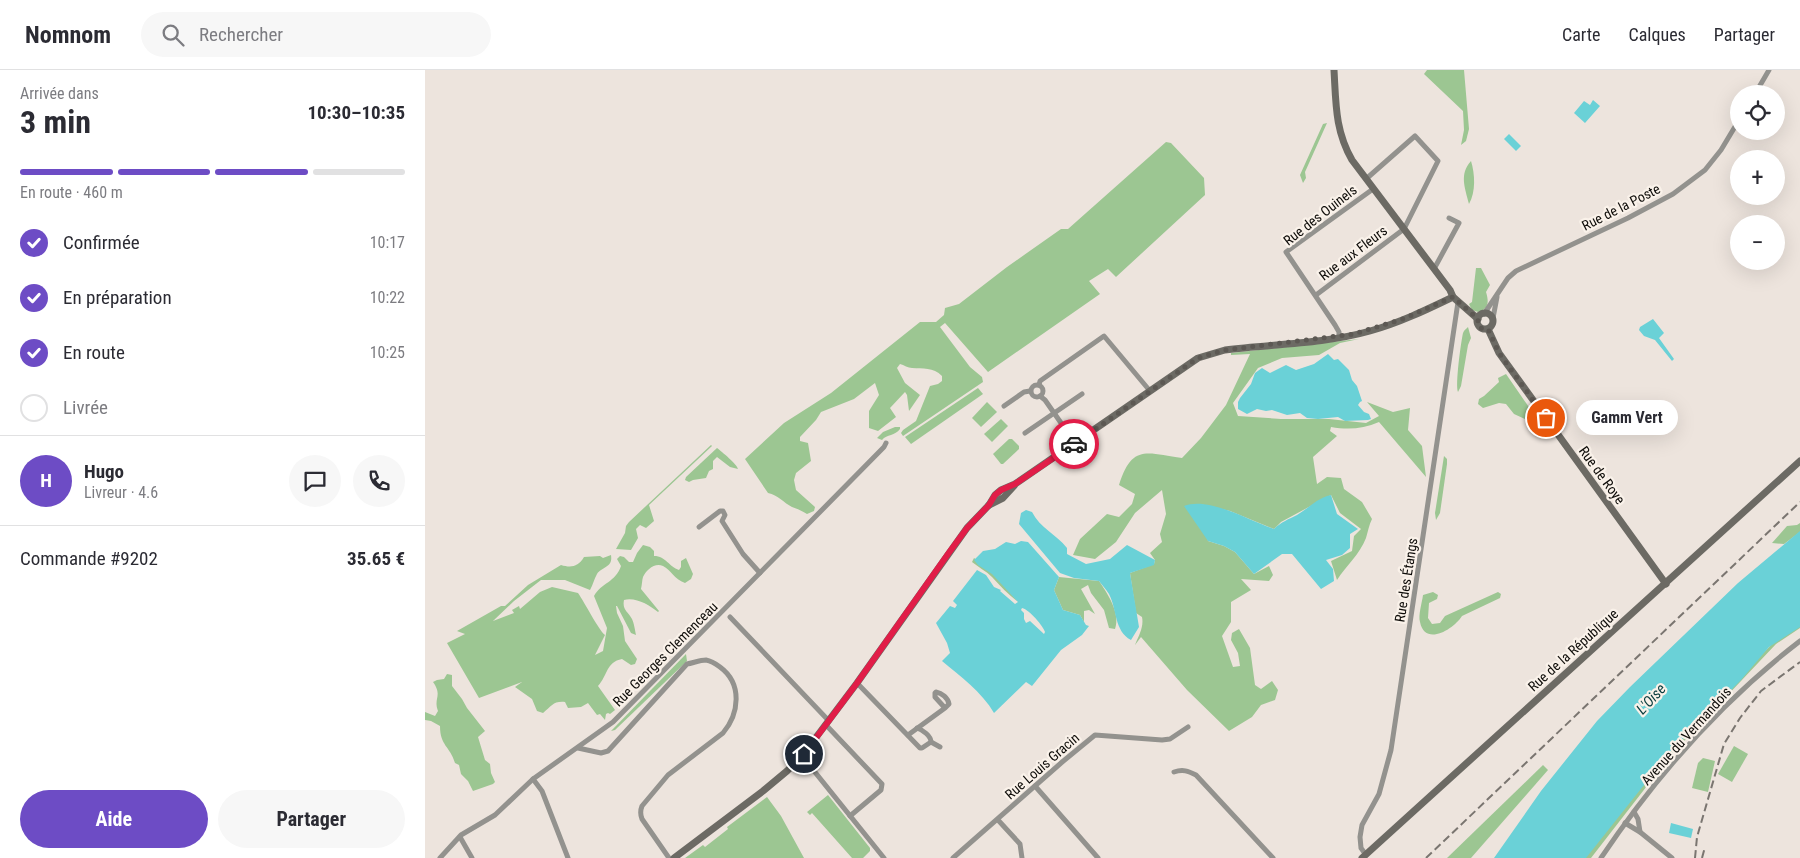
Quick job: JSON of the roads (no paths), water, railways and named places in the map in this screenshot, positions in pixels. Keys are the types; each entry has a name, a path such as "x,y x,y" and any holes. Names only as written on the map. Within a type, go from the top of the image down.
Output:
{"main road":[{"path":"1334,70 1335,106 1340,133 1349,154 1366,180 1450,290 1455,300 1481,316 1489,314 1493,318 1492,326 1488,329 1480,328 1478,323 1481,316"},
{"path":"674,858 787,772 802,756 857,683 952,548 1001,490 1015,484 1044,465 1198,358 1207,354 1225,350 1339,337 1384,326 1455,300"},
{"name":"Rue de Roye","path":"1488,329 1499,353 1666,584"},
{"name":"Rue de la République","path":"1364,856 1800,461"}],"street":[{"path":"1760,85 1769,70"},
{"name":"Rue de la Poste","path":"1481,316 1508,278 1516,271 1649,208 1697,178 1721,150 1730,135"},
{"path":"1366,180 1415,136 1439,161 1404,229"},
{"name":"Rue des Ouinels","path":"1339,337 1339,332 1316,295 1286,252 1373,189"},
{"path":"1433,269 1459,223 1449,218"},
{"name":"Rue aux Fleurs","path":"1316,295 1404,229"},
{"name":"Rue de la Poste","path":"1493,318 1498,294"},
{"name":"Rue des Étangs","path":"1364,856 1360,837 1362,825 1379,794 1391,750 1455,300"},
{"path":"1039,385 1040,381 1104,336 1150,392"},
{"path":"1030,392 1033,386 1039,385"},
{"path":"1039,385 1043,391 1040,396"},
{"path":"1004,406 1024,392 1030,392"},
{"path":"1030,392 1034,397 1040,396 1045,400 1075,443"},
{"path":"1025,433 1081,394"},
{"name":"Rue Georges Clemenceau","path":"440,858 460,837 495,814 533,779 613,722 886,443"},
{"path":"699,527 720,511 723,511 725,515 722,521"},
{"path":"713,517 722,521 743,554 760,573"},
{"path":"730,617 882,784 881,790 850,816"},
{"name":"Avenue du Vermandois","path":"1601,858 1625,823 1686,748 1763,671 1800,641"},
{"path":"578,748 601,753 608,751 687,664 706,660 713,662 725,671 731,679 736,700 735,714 729,726 723,733 668,775 642,806 640,813 643,819 669,858"},
{"path":"857,683 920,748 931,742"},
{"path":"908,735 945,708"},
{"name":"Rue Louis Gracin","path":"953,858 1095,735 1162,740 1169,739 1188,726"},
{"path":"917,728 922,730 931,739 931,742 940,747"},
{"path":"802,756 884,858"},
{"path":"1174,772 1187,770 1196,775 1273,858"},
{"path":"533,779 542,791 569,858"},
{"path":"1035,786 1098,858"},
{"path":"1634,812 1638,819 1640,832"},
{"path":"998,820 1020,844 1022,858"},
{"path":"1625,823 1640,832 1671,858"},
{"path":"460,837 472,858"}],"water":[{"path":"1593,100 1600,106 1585,123 1574,113 1584,101 1590,105"},
{"path":"1509,134 1521,146 1516,151 1504,139"},
{"path":"1653,319 1664,333 1659,338 1674,359 1672,361 1655,340 1644,336 1639,330 1640,327"},
{"path":"1328,354 1334,360 1338,359 1349,370 1362,401 1358,405 1364,412 1369,414 1371,419 1345,421 1338,417 1318,419 1307,418 1300,413 1287,415 1272,410 1257,409 1247,414 1238,409 1240,398 1251,384 1255,373 1262,368 1270,373 1286,365 1296,370 1314,364"},
{"path":"1331,495 1337,514 1358,529 1350,534 1350,548 1342,555 1326,560 1333,569 1334,581 1321,589 1292,554 1282,554 1254,574 1235,552 1208,541 1184,506 1205,504 1217,507 1274,529 1317,501"},
{"path":"1026,510 1032,512 1039,522 1063,543 1067,548 1067,554 1086,564 1110,559 1127,545 1155,560 1154,565 1130,573 1139,627 1131,640 1122,631 1112,600 1099,581 1074,578 1060,573 1019,524 1021,513"},
{"name":"L'Oise","path":"1800,531 1800,627 1769,647 1741,680 1671,751 1586,858 1494,858 1541,791 1597,721 1738,583"},
{"path":"1021,541 1028,542 1059,577 1054,590 1063,610 1080,615 1086,625 1089,626 1082,635 1061,650 1032,686 1026,682 994,713 977,691 942,661 950,653 947,643 936,623 950,606 955,608 957,605 953,601 977,570 986,575 994,587 1001,590 1015,604 1018,602 992,574 974,560 983,551 995,549 1006,542 1015,544","holes":["1022,608 1039,622 1045,632 1044,634 1030,621 1026,623 1024,613 1021,610"]},
{"path":"1671,823 1693,829 1691,838 1669,833"}],"railway":[{"path":"1426,858 1800,502"},
{"path":"1695,858 1697,837 1724,744 1740,718 1761,691 1800,662"},
{"path":"1702,858 1705,847"}],"place":[{"name":"Gamm Vert","path":"1546,418"}]}
